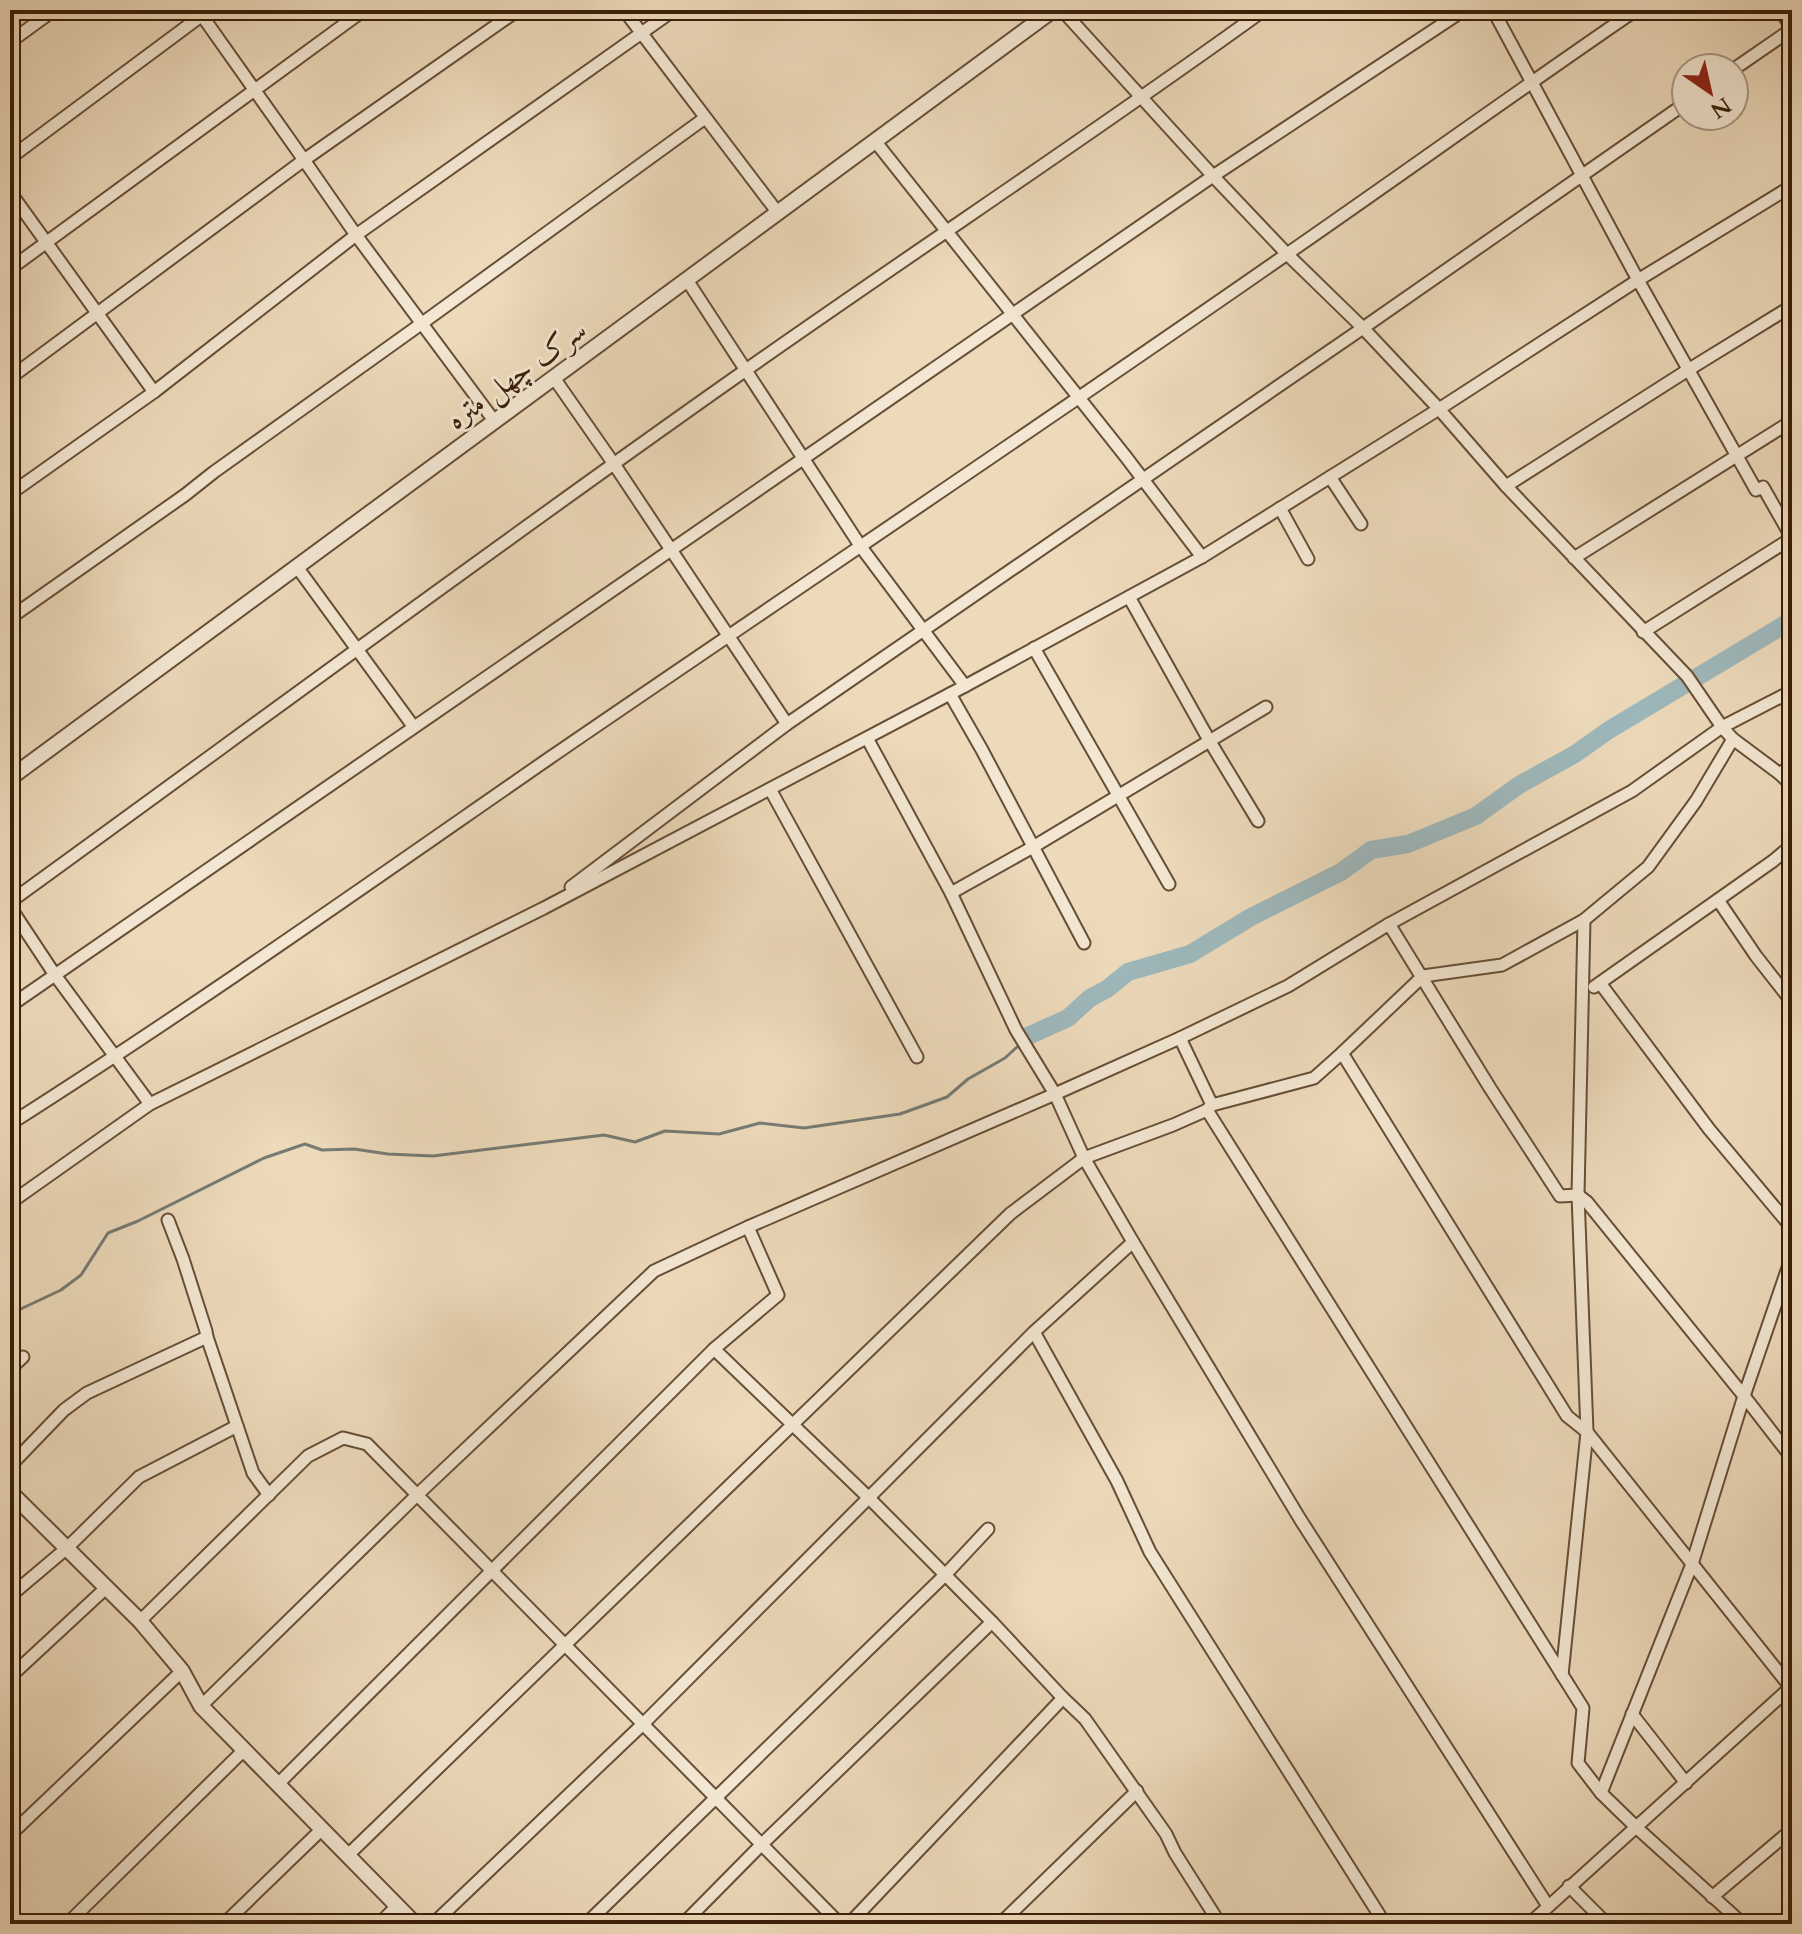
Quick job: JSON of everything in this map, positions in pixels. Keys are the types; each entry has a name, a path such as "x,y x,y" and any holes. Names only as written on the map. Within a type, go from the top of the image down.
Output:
{"street":[{"path":"10,42 54,10"},
{"path":"10,269 364,10"},
{"path":"10,378 304,160 518,10"},
{"path":"624,10 778,213"},
{"path":"10,494 154,392 356,235 674,10"},
{"name":"سرک چهل متره","path":"10,778 1053,10"},
{"path":"1062,10 1213,176 1363,328 1506,486 1687,676 1733,739 1792,786"},
{"path":"150,1104 55,975 10,904 614,464 1264,10"},
{"path":"10,1006 1213,176 1464,10"},
{"path":"1493,10 1735,455 1756,490 1763,487 1792,538 1643,632"},
{"path":"10,1124 115,1057 861,547 1636,10"},
{"path":"1750,58 1792,30 1781,10"},
{"path":"10,158 203,12 356,235 495,422"},
{"path":"544,908 787,724 1670,114"},
{"path":"10,618 705,118"},
{"path":"875,141 1202,557"},
{"path":"10,1203 150,1104 544,908 1202,557 1638,280 1792,186"},
{"path":"10,192 154,392"},
{"path":"687,280 861,547 965,686"},
{"path":"1506,486 1792,306"},
{"path":"554,378 787,724"},
{"path":"1574,558 1792,421"},
{"path":"1330,477 1361,524"},
{"path":"1280,508 1308,559"},
{"path":"297,567 413,726"},
{"path":"1129,597 1258,821"},
{"path":"1034,648 1169,884"},
{"path":"201,1706 416,1496 654,1271 1180,1038 1288,986 1389,924 1632,791 1722,727 1792,691"},
{"path":"950,694 1084,943"},
{"path":"951,893 1266,707"},
{"path":"867,738 951,893 1016,1030 1055,1094 1084,1158 1300,1519 1548,1906"},
{"path":"348,1855 1010,1214 1084,1158 1173,1125 1209,1107 1314,1078 1423,976 1502,965 1584,920 1648,867 1696,801 1733,739"},
{"path":"1780,774 1792,764"},
{"path":"770,789 917,1057"},
{"path":"1583,994 1792,845"},
{"path":"1718,900 1792,1002"},
{"path":"1562,1676 1587,1432 1578,1195 1584,920"},
{"path":"1389,924 1560,1196 1578,1195 1587,1202 1792,1458"},
{"path":"1600,983 1709,1129 1792,1228"},
{"path":"1180,1038 1209,1107 1583,1708 1578,1763 1601,1793 1743,1924"},
{"path":"1342,1053 1567,1416 1587,1432 1791,1687 1529,1924"},
{"path":"168,1220 253,1473 269,1495"},
{"path":"278,1784 714,1349 778,1295 748,1227"},
{"path":"433,1924 643,1724 1034,1332 1133,1242"},
{"path":"1601,1793 1692,1564 1744,1396 1792,1256"},
{"path":"1034,1332 1117,1481 1150,1552 1385,1924"},
{"path":"10,1466 64,1410 87,1393 207,1337"},
{"path":"714,1349 869,1498 1085,1719 1166,1834 1220,1924"},
{"path":"10,1369 23,1357"},
{"path":"16,1591 67,1548 139,1477 237,1426"},
{"path":"140,1621 308,1456 343,1438 367,1444 840,1924"},
{"path":"10,1492 140,1621 182,1671 201,1706 415,1924"},
{"path":"586,1924 945,1575 988,1529"},
{"path":"10,1677 106,1588"},
{"path":"683,1924 992,1622"},
{"path":"10,1835 182,1671"},
{"path":"849,1924 1063,1698"},
{"path":"1632,1714 1686,1783"},
{"path":"67,1924 244,1750"},
{"path":"1000,1924 1137,1791"},
{"path":"224,1924 322,1829"},
{"path":"1712,1897 1789,1832"},
{"path":"1569,1886 1607,1924"},
{"path":"379,1924 397,1906"}],"waterway":[{"path":"1028,1036 1068,1018 1090,998 1128,972 1190,954 1251,917 1341,872 1371,850 1408,844 1476,816 1519,785 1575,754 1609,730 1792,620"},
{"path":"10,1314 61,1290 81,1275 108,1233 264,1158 305,1144 322,1150 354,1149 433,1156 604,1135 635,1142 665,1131 719,1134 760,1123 804,1128 900,1114 947,1097 968,1079 1005,1058 1017,1047"}]}
